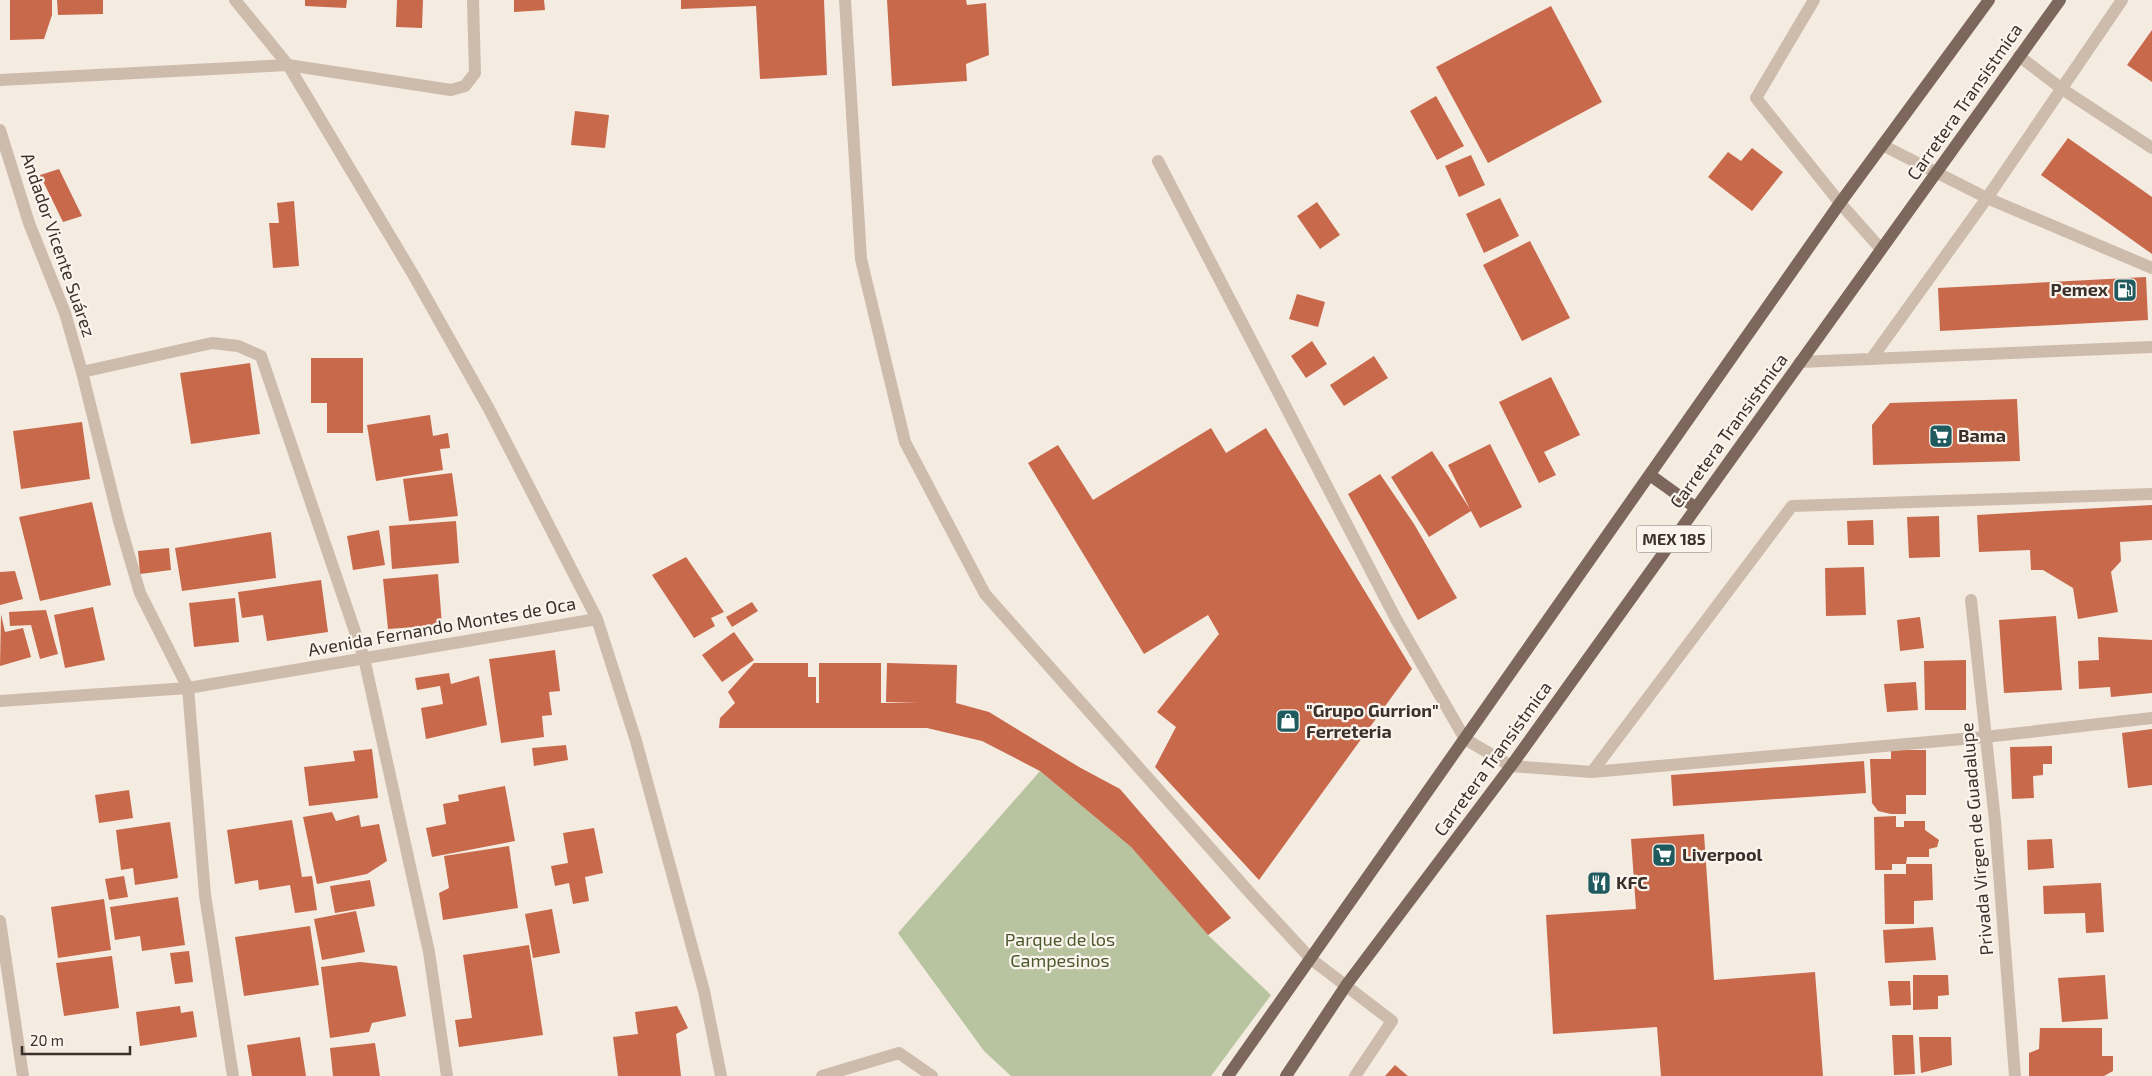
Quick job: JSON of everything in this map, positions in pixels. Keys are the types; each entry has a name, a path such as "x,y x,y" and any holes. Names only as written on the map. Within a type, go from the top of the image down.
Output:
{"main road":[{"name":"Carretera Transistmica","path":"1228,1076 1840,203 1989,0"},
{"name":"Carretera Transistmica","path":"1286,1076 1347,984 1511,766 2060,0"},
{"path":"1650,475 1696,508"}],"street":[{"path":"235,0 288,65 414,276 489,409 597,619"},
{"path":"0,80 288,65 451,90 465,86 475,73 473,0"},
{"path":"845,0 861,259 905,442 985,594 1244,886 1311,958 1392,1020 1355,1076"},
{"path":"1814,0 1756,98 1840,203 1881,249"},
{"path":"1872,358 1987,198 2122,0"},
{"path":"2019,56 2062,89 2152,148"},
{"name":"Andador Vicente Suárez","path":"0,130 29,223 64,313 82,372 119,522 140,593 188,688"},
{"path":"1882,145 1936,174 1987,198 2152,268"},
{"path":"1158,161 1396,619 1465,739 1511,766 1592,772 1985,737 2152,718"},
{"path":"82,372 212,343 238,346 261,356 364,658 429,952 447,1076"},
{"path":"1800,362 2152,347"},
{"path":"1592,772 1792,506 2152,494"},
{"name":"Privada Virgen de Guadalupe","path":"1971,600 1996,821 2015,1076"},
{"name":"Avenida Fernando Montes de Oca","path":"0,701 188,688 597,619 636,742 704,991 721,1076"},
{"path":"188,688 206,895 234,1076"},
{"path":"0,921 5,986 22,1076"},
{"path":"822,1076 899,1053 932,1076"}],"green space":[{"name":"Parque de los Campesinos","path":"1040,771 1131,847 1208,935 1271,995 1211,1076 1011,1076 984,1051 898,933"}],"building":[{"path":"10,0 52,0 52,15 44,39 10,40"},
{"path":"57,0 103,0 103,14 58,15"},
{"path":"305,0 347,0 346,8 305,6"},
{"path":"397,0 423,0 422,28 396,27"},
{"path":"514,0 544,0 545,10 514,12"},
{"path":"681,0 824,0 827,75 760,79 756,6 681,9"},
{"path":"887,0 966,0 967,5 986,3 989,55 966,64 967,81 892,86"},
{"path":"1551,6 1602,102 1488,163 1436,67"},
{"path":"2152,30 2152,82 2127,65"},
{"path":"1436,96 1464,146 1437,160 1410,111"},
{"path":"575,111 609,115 605,148 571,145"},
{"path":"2068,138 2152,197 2152,254 2041,175"},
{"path":"1752,148 1783,172 1752,211 1708,177 1728,152 1741,161"},
{"path":"1471,155 1485,185 1459,197 1445,166"},
{"path":"59,169 82,216 63,222 40,175"},
{"path":"1500,198 1519,236 1484,253 1466,214"},
{"path":"294,201 299,266 273,268 269,223 279,223 277,203"},
{"path":"1317,202 1340,235 1320,249 1297,216"},
{"path":"1530,241 1570,318 1522,341 1483,265"},
{"path":"2146,277 2148,320 1940,331 1938,288"},
{"path":"1297,294 1325,302 1318,327 1289,319"},
{"path":"1312,341 1327,364 1306,378 1291,356"},
{"path":"1374,356 1388,378 1344,406 1330,385"},
{"path":"311,358 363,358 363,433 327,433 327,403 311,403"},
{"path":"250,363 260,434 191,444 180,373"},
{"path":"1551,377 1580,435 1544,452 1556,475 1539,483 1499,402"},
{"path":"2017,399 2020,461 1873,465 1872,425 1890,403"},
{"path":"430,415 433,436 448,433 450,448 440,449 443,470 376,481 367,425"},
{"path":"82,422 90,479 21,489 13,431"},
{"path":"1211,428 1226,453 1266,428 1412,669 1259,880 1155,767 1176,727 1157,712 1219,634 1208,615 1144,654 1028,463 1058,445 1093,500"},
{"path":"1490,444 1522,507 1480,528 1471,511 1429,537 1391,477 1432,451 1470,509 1448,465"},
{"path":"452,473 458,516 409,521 403,479"},
{"path":"1380,474 1414,524 1457,598 1418,620 1348,494"},
{"path":"92,502 111,585 40,601 19,517"},
{"path":"2152,505 2152,540 2120,542 2121,561 2111,572 2118,612 2078,619 2073,588 2043,570 2031,570 2030,550 1979,552 1977,515"},
{"path":"1939,516 1940,557 1909,558 1907,517"},
{"path":"1873,520 1874,545 1848,545 1847,521"},
{"path":"456,521 459,563 392,569 389,526"},
{"path":"379,530 385,565 353,570 347,536"},
{"path":"271,532 276,578 182,591 175,548"},
{"path":"169,548 171,570 140,574 138,551"},
{"path":"686,557 724,612 711,618 715,626 694,638 652,575"},
{"path":"1864,567 1866,615 1826,616 1825,568"},
{"path":"15,571 23,599 0,605 0,572"},
{"path":"438,574 442,625 388,629 383,579"},
{"path":"321,580 328,632 267,641 263,615 242,618 238,592"},
{"path":"235,598 239,642 194,647 189,603"},
{"path":"752,602 758,611 732,627 726,617"},
{"path":"93,607 105,660 65,668 54,615"},
{"path":"46,610 58,654 40,659 31,625 10,626 9,612"},
{"path":"1,614 5,632 23,628 31,657 0,666"},
{"path":"2056,616 2062,690 2004,693 1999,620"},
{"path":"1920,617 1924,648 1900,651 1897,620"},
{"path":"734,632 754,660 722,682 702,655"},
{"path":"2098,637 2152,640 2152,693 2111,697 2110,687 2079,689 2078,661 2099,660"},
{"path":"555,650 560,691 549,692 552,715 542,716 544,737 501,743 489,659"},
{"path":"1966,660 1966,710 1925,710 1924,661"},
{"path":"754,663 808,663 808,677 816,677 816,703 819,703 819,663 881,663 881,703 918,703 886,702 887,663 957,665 956,703 989,712 1079,767 1120,789 1231,918 1208,935 1131,847 1040,771 982,741 927,728 719,728 720,718 735,703 728,692"},
{"path":"449,673 451,684 479,676 487,725 426,739 421,708 443,704 440,686 417,690 415,678"},
{"path":"1916,682 1918,710 1887,712 1884,684"},
{"path":"2152,729 2152,785 2128,788 2122,733"},
{"path":"566,745 568,760 534,766 532,748"},
{"path":"2052,746 2052,764 2043,764 2043,775 2033,776 2034,798 2012,799 2010,747"},
{"path":"372,749 378,798 309,806 304,767 355,761 353,751"},
{"path":"1891,750 1926,750 1926,795 1906,795 1906,814 1891,814 1878,811 1872,803 1870,759 1891,759"},
{"path":"1864,761 1866,793 1673,806 1671,775"},
{"path":"505,786 515,841 432,857 426,828 446,824 443,804 459,801 458,795"},
{"path":"129,790 133,818 99,823 95,795"},
{"path":"332,812 336,821 359,815 361,827 379,824 387,861 367,874 317,884 303,817"},
{"path":"1896,816 1896,827 1904,827 1904,821 1925,821 1925,830 1939,840 1937,847 1929,849 1929,857 1907,857 1906,864 1892,864 1892,870 1875,870 1874,817"},
{"path":"292,820 302,877 312,876 317,910 295,913 290,885 259,890 258,880 235,884 227,830"},
{"path":"170,822 178,878 135,885 133,868 121,870 116,830"},
{"path":"594,828 603,873 585,877 589,901 573,904 569,883 555,886 551,866 568,863 563,833"},
{"path":"1704,834 1714,980 1815,972 1823,1076 1661,1076 1657,1027 1553,1034 1546,915 1636,909 1631,839"},
{"path":"2052,839 2054,868 2028,870 2027,840"},
{"path":"509,846 518,908 443,920 439,893 449,888 444,856"},
{"path":"1906,864 1932,864 1933,900 1914,901 1914,924 1885,924 1884,874 1906,874"},
{"path":"124,876 128,897 109,900 105,879"},
{"path":"370,880 375,906 335,913 330,886"},
{"path":"2101,883 2104,932 2086,933 2085,913 2044,914 2043,886"},
{"path":"178,897 185,945 142,951 140,936 115,940 110,907"},
{"path":"104,899 111,950 58,958 51,907"},
{"path":"552,909 560,953 533,958 525,914"},
{"path":"356,911 365,952 322,960 314,919"},
{"path":"310,926 319,985 244,996 235,937"},
{"path":"1933,927 1936,960 1885,963 1883,930"},
{"path":"529,945 543,1035 459,1047 455,1020 472,1018 463,955"},
{"path":"189,951 193,982 175,984 170,953"},
{"path":"112,956 119,1008 64,1016 56,963"},
{"path":"360,962 397,966 406,1016 372,1023 369,1032 330,1038 321,967"},
{"path":"1913,975 1948,975 1949,995 1938,996 1938,1009 1913,1010"},
{"path":"2105,975 2108,1019 2062,1022 2058,978"},
{"path":"1888,981 1910,981 1911,1005 1890,1006"},
{"path":"180,1006 181,1013 193,1011 197,1037 140,1046 136,1012"},
{"path":"677,1006 688,1028 676,1034 681,1076 618,1076 613,1037 638,1034 635,1012"},
{"path":"2040,1028 2102,1028 2102,1056 2113,1056 2113,1071 2104,1076 2029,1076 2029,1053 2039,1049"},
{"path":"1892,1035 1913,1035 1915,1074 1894,1075"},
{"path":"300,1037 306,1076 252,1076 247,1045"},
{"path":"1919,1037 1951,1037 1952,1065 1921,1073"},
{"path":"375,1043 380,1076 333,1076 330,1048"},
{"path":"1395,1065 1408,1076 1385,1076"}],"place":[{"name":"Pemex","path":"2125,290"},
{"name":"Bama","path":"1941,436"},
{"name":"\"Grupo Gurrion\" Ferreteria","path":"1288,721"},
{"name":"Liverpool","path":"1664,855"},
{"name":"KFC","path":"1599,883"}]}
